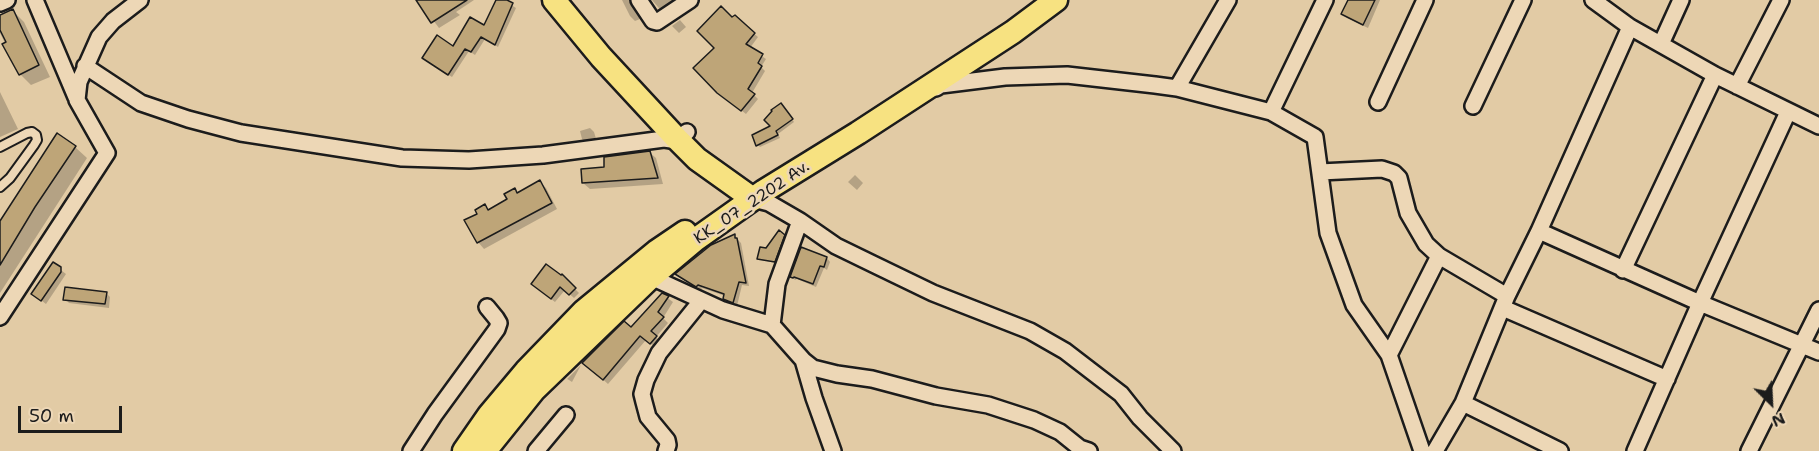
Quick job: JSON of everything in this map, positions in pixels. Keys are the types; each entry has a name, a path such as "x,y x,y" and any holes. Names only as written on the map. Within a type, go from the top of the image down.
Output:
{"main road":[{"path":"554,0 601,57 682,135 756,193"},
{"path":"574,0 682,135"},
{"path":"464,451 489,415 526,371 584,311 657,251 756,193 832,132 1033,0"},
{"name":"KK_07_2202 Av.","path":"485,451 534,390 651,277 695,240 756,193 858,133 1013,32 1056,0"}],"street":[{"path":"0,3 7,0"},
{"path":"0,317 107,153 77,100 35,0"},
{"path":"77,100 79,82 99,37 113,21 141,0"},
{"path":"639,0 653,21 657,22 690,0"},
{"path":"1177,88 1228,0"},
{"path":"1271,112 1325,0"},
{"path":"1378,102 1425,0"},
{"path":"1473,106 1523,0"},
{"path":"1593,0 1630,27 1715,75 1819,126"},
{"path":"1661,44 1681,0"},
{"path":"1737,86 1781,0"},
{"path":"1435,451 1462,403 1505,302 1630,27"},
{"path":"85,66 141,103 188,119 241,133 402,158 469,160 543,155 682,135"},
{"path":"858,133 941,85 1005,77 1067,75 1177,88 1271,112 1315,137 1328,233 1354,305 1389,355 1422,451"},
{"path":"1623,270 1715,75"},
{"path":"1635,451 1788,112"},
{"path":"1320,171 1382,170 1395,173 1399,178 1408,213 1426,244 1439,256 1505,302 1667,379"},
{"path":"756,193 836,246 933,293 1030,331 1065,351 1121,394 1140,418 1173,451"},
{"path":"772,325 777,284 800,221"},
{"path":"1539,231 1623,270 1819,352"},
{"path":"1389,355 1439,256"},
{"path":"651,277 723,310 772,325 813,368 872,379 936,396 988,405 1034,420 1060,432 1082,450"},
{"path":"666,451 667,440 648,417 642,394 645,380 659,353 701,301"},
{"path":"411,451 497,329 499,323 487,307"},
{"path":"1749,451 1819,310"},
{"path":"803,360 813,398 833,451"},
{"path":"1462,403 1560,451"},
{"path":"536,451 566,415"}],"lane":[{"path":"0,147 27,133 32,132 36,135 37,140 34,145 10,178 0,187"}],"building":[{"path":"416,0 467,0 431,23"},
{"path":"496,0 507,0 513,3 495,45 481,37 471,52 465,49 448,75 422,58 437,35 453,46 470,17 484,25"},
{"path":"1348,0 1375,0 1363,25 1341,14"},
{"path":"721,6 755,33 746,44 763,54 758,63 762,66 748,89 755,94 741,111 717,93 693,68 714,48 697,31"},
{"path":"13,9 39,65 19,75 2,44 6,42 0,30 0,15"},
{"path":"781,103 793,119 776,131 778,135 756,146 752,135 770,126 764,120 771,110"},
{"path":"57,133 76,146 0,265 0,221"},
{"path":"650,151 658,178 582,183 581,169 604,167 604,157"},
{"path":"540,180 552,203 477,243 464,220 477,214 475,210 485,204 488,210 507,199 504,194 515,188 517,193"},
{"path":"779,230 785,235 775,262 757,259 760,247 766,248"},
{"path":"735,234 746,283 739,282 733,303 723,299 724,294 698,285 696,287 675,274 711,245"},
{"path":"801,247 827,257 824,267 820,266 813,284 790,277"},
{"path":"53,262 61,267 61,272 41,301 31,294"},
{"path":"546,264 562,274 576,288 569,295 560,287 551,299 531,284"},
{"path":"65,287 107,292 105,304 63,300"},
{"path":"662,293 669,296 658,312 664,317 651,331 657,336 650,344 640,336 603,380 582,363 624,321 631,327"}]}
